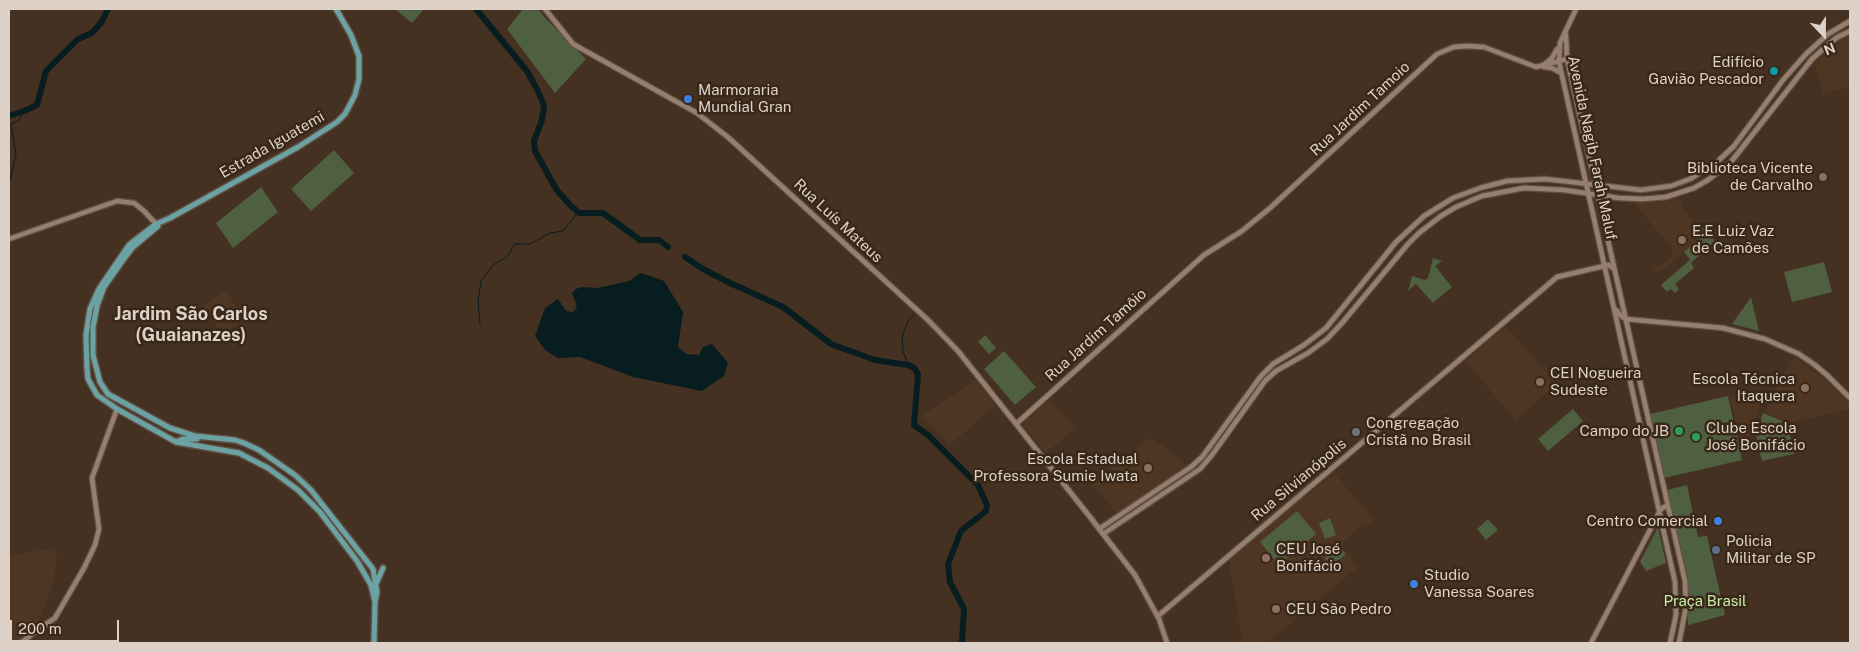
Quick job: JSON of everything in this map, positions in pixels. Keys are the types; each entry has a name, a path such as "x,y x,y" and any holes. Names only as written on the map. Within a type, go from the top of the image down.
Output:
{"main road":[{"name":"Estrada Iguatemi","path":"157,225 298,147 337,122 345,114 355,95 359,79 359,56 351,35 336,9"},
{"name":"Rua Luís Mateus","path":"545,9 573,44 697,113 729,138 950,342 1074,497 1079,500 1135,575 1158,616 1166,643"},
{"path":"1566,34 1576,9"},
{"path":"1099,529 1196,463 1209,449 1232,414 1272,364 1303,346 1329,324 1396,242 1413,225 1446,202 1480,188 1502,182 1524,180 1545,179 1634,190 1658,189 1683,182 1716,163 1734,146 1802,57 1828,34 1850,21"},
{"path":"1103,534 1200,469 1265,381 1280,368 1305,355 1327,339 1419,233 1456,207 1488,194 1524,188 1564,190 1634,199 1684,192 1708,180 1725,168 1740,153 1812,59 1836,38 1850,31"},
{"name":"Avenida Nagib Farah Maluf","path":"1566,34 1560,43 1559,62 1561,73 1677,592 1676,615 1670,643"},
{"name":"Avenida Nagib Farah Maluf","path":"1566,34 1567,59 1664,485 1686,593 1685,620 1679,643"},
{"path":"1540,67 1552,58 1560,43"},
{"name":"Rua Jardim Tamoio","path":"1192,266 1210,251 1242,231 1270,208 1437,54 1458,46 1479,46 1497,51 1531,66 1552,68 1561,73"},
{"path":"1540,67 1567,59"},
{"path":"1480,188 1488,194"},
{"path":"1634,190 1637,194 1634,199"},
{"path":"1642,190 1640,195 1643,199"},
{"path":"9,239 118,201 134,203 157,225"},
{"path":"157,225 138,236 124,251 98,291 88,316 86,335 88,379 97,395 117,409 176,442 239,453 290,480 295,475"},
{"path":"157,225 133,247 104,288 95,314 93,327 92,355 96,374 104,389 123,403 170,428 195,436 244,443 268,455 295,475 317,495 367,559 374,573 376,585 374,643"},
{"path":"1413,225 1419,233"},
{"path":"1604,266 1609,265 1614,268"},
{"name":"Rua Jardim Tamôio","path":"1016,424 1192,266"},
{"name":"Rua Silvianópolis","path":"1158,616 1385,425 1554,279 1571,272 1604,266"},
{"path":"1614,307 1626,319 1723,328 1765,339 1799,354 1815,365 1850,398"},
{"path":"1303,346 1305,355"},
{"path":"21,643 54,618 84,568 98,538 98,516 92,478 117,409"},
{"path":"176,442 183,439 209,438"},
{"path":"278,475 300,492 320,512 362,569 371,585 375,602"},
{"path":"1653,482 1658,482 1662,479"},
{"path":"1656,492 1664,485"},
{"path":"300,492 301,487 307,486"},
{"path":"1591,643 1662,507 1668,506"},
{"path":"376,585 383,568"},
{"path":"362,569 368,573 374,573"}],"shaded area":[{"path":"1850,36 1850,87 1823,94 1815,63"},
{"name":"E.E Luiz Vaz de Camões","path":"1678,197 1682,203 1680,205 1705,234 1658,274 1653,267 1658,264 1660,266 1673,255 1671,252 1674,250 1633,202 1653,202"},
{"path":"226,291 244,320 222,335 204,305"},
{"path":"1506,326 1557,384 1516,420 1465,361"},
{"name":"Escola Técnica Itaquera","path":"1797,359 1826,381 1850,404 1850,409 1788,423 1764,413 1791,360"},
{"path":"976,380 995,405 950,445 921,416"},
{"path":"1768,390 1756,415 1751,435 1740,438 1730,397"},
{"path":"1049,400 1052,401 1075,428 1046,453 1023,425 1025,420 1029,417 1031,418 1035,414 1034,412"},
{"name":"Escola Estadual Professora Sumie Iwata","path":"1149,438 1155,440 1179,458 1179,462 1183,462 1187,466 1117,514 1093,484"},
{"path":"1335,474 1375,520 1367,526 1362,524 1340,545 1358,567 1267,643 1243,643 1229,560 1299,501"},
{"path":"53,548 57,553 55,576 46,605 37,625 31,628 17,643 11,643 9,640 9,555"}],"green space":[{"path":"395,9 424,9 412,23"},
{"path":"523,9 538,9 586,59 555,93 507,29"},
{"path":"334,150 354,173 311,211 291,189"},
{"path":"261,187 278,212 233,248 216,223"},
{"path":"1699,223 1715,241 1691,263 1694,268 1675,284 1679,289 1675,293 1671,289 1667,292 1661,285 1690,260 1684,252 1705,234 1697,225"},
{"path":"1433,258 1442,261 1435,266 1452,287 1433,303 1416,284 1408,291 1412,276 1425,280 1428,278"},
{"path":"1824,262 1832,292 1792,302 1784,272"},
{"path":"1751,297 1759,331 1732,324"},
{"path":"985,335 996,348 989,354 978,342"},
{"path":"1004,351 1036,387 1015,405 984,369"},
{"name":"Clube Escola José Bonifácio","path":"1728,396 1742,460 1664,478 1650,414"},
{"path":"1573,409 1583,421 1548,451 1538,439"},
{"path":"1763,413 1787,423 1794,454 1762,461 1757,442 1757,432"},
{"name":"Praça Brasil","path":"1687,485 1698,537 1707,536 1725,615 1688,625 1688,590 1667,490"},
{"path":"1297,511 1316,534 1279,565 1260,542"},
{"path":"1330,518 1336,535 1325,539 1319,523"},
{"path":"1488,519 1498,530 1486,540 1477,529"},
{"path":"1658,527 1666,563 1646,571 1640,562"},
{"path":"1339,547 1346,554 1331,566 1325,558"}],"water":[{"path":"641,273 664,281 683,312 678,347 686,354 699,355 703,347 712,344 728,363 724,376 702,391 633,377 580,357 558,358 545,350 535,336 545,308 558,299 566,311 573,312 577,307 572,293 576,289 581,287 598,288 629,281"}],"waterway":[{"path":"9,116 37,105 46,71 78,39 92,33 101,23 108,9"},
{"path":"476,9 527,71 538,91 544,106 542,120 534,141 535,151 556,189 579,213 603,213 640,240 659,240 668,247"},
{"path":"9,185 16,154 11,124 19,120 24,111"},
{"path":"480,323 478,302 481,281 493,265 507,257 515,244 530,244 550,233 563,231 578,212"},
{"path":"685,257 730,283 783,307 831,344 875,360 908,365 914,368 918,374 914,425 929,436 978,485 987,505 986,511 961,531 948,564 950,582 964,609 962,643"},
{"path":"908,365 903,351 902,337 908,321 914,315"}],"place":[{"name":"Edifício Gavião Pescador","path":"1774,71"},
{"name":"Marmoraria Mundial Gran","path":"688,99"},
{"name":"Biblioteca Vicente de Carvalho","path":"1823,177"},
{"name":"E.E Luiz Vaz de Camões","path":"1682,240"},
{"name":"CEI Nogueira Sudeste","path":"1540,382"},
{"name":"Escola Técnica Itaquera","path":"1805,388"},
{"name":"Campo do JB","path":"1679,431"},
{"name":"Congregação Cristã no Brasil","path":"1356,432"},
{"name":"Clube Escola José Bonifácio","path":"1696,437"},
{"name":"Escola Estadual Professora Sumie Iwata","path":"1148,468"},
{"name":"Centro Comercial","path":"1718,521"},
{"name":"Policia Militar de SP","path":"1716,550"},
{"name":"CEU José Bonifácio","path":"1266,558"},
{"name":"Studio Vanessa Soares","path":"1414,584"},
{"name":"CEU São Pedro","path":"1276,609"}],"district":[{"name":"Jardim São Carlos (Guaianazes)","path":"191,324"}]}
